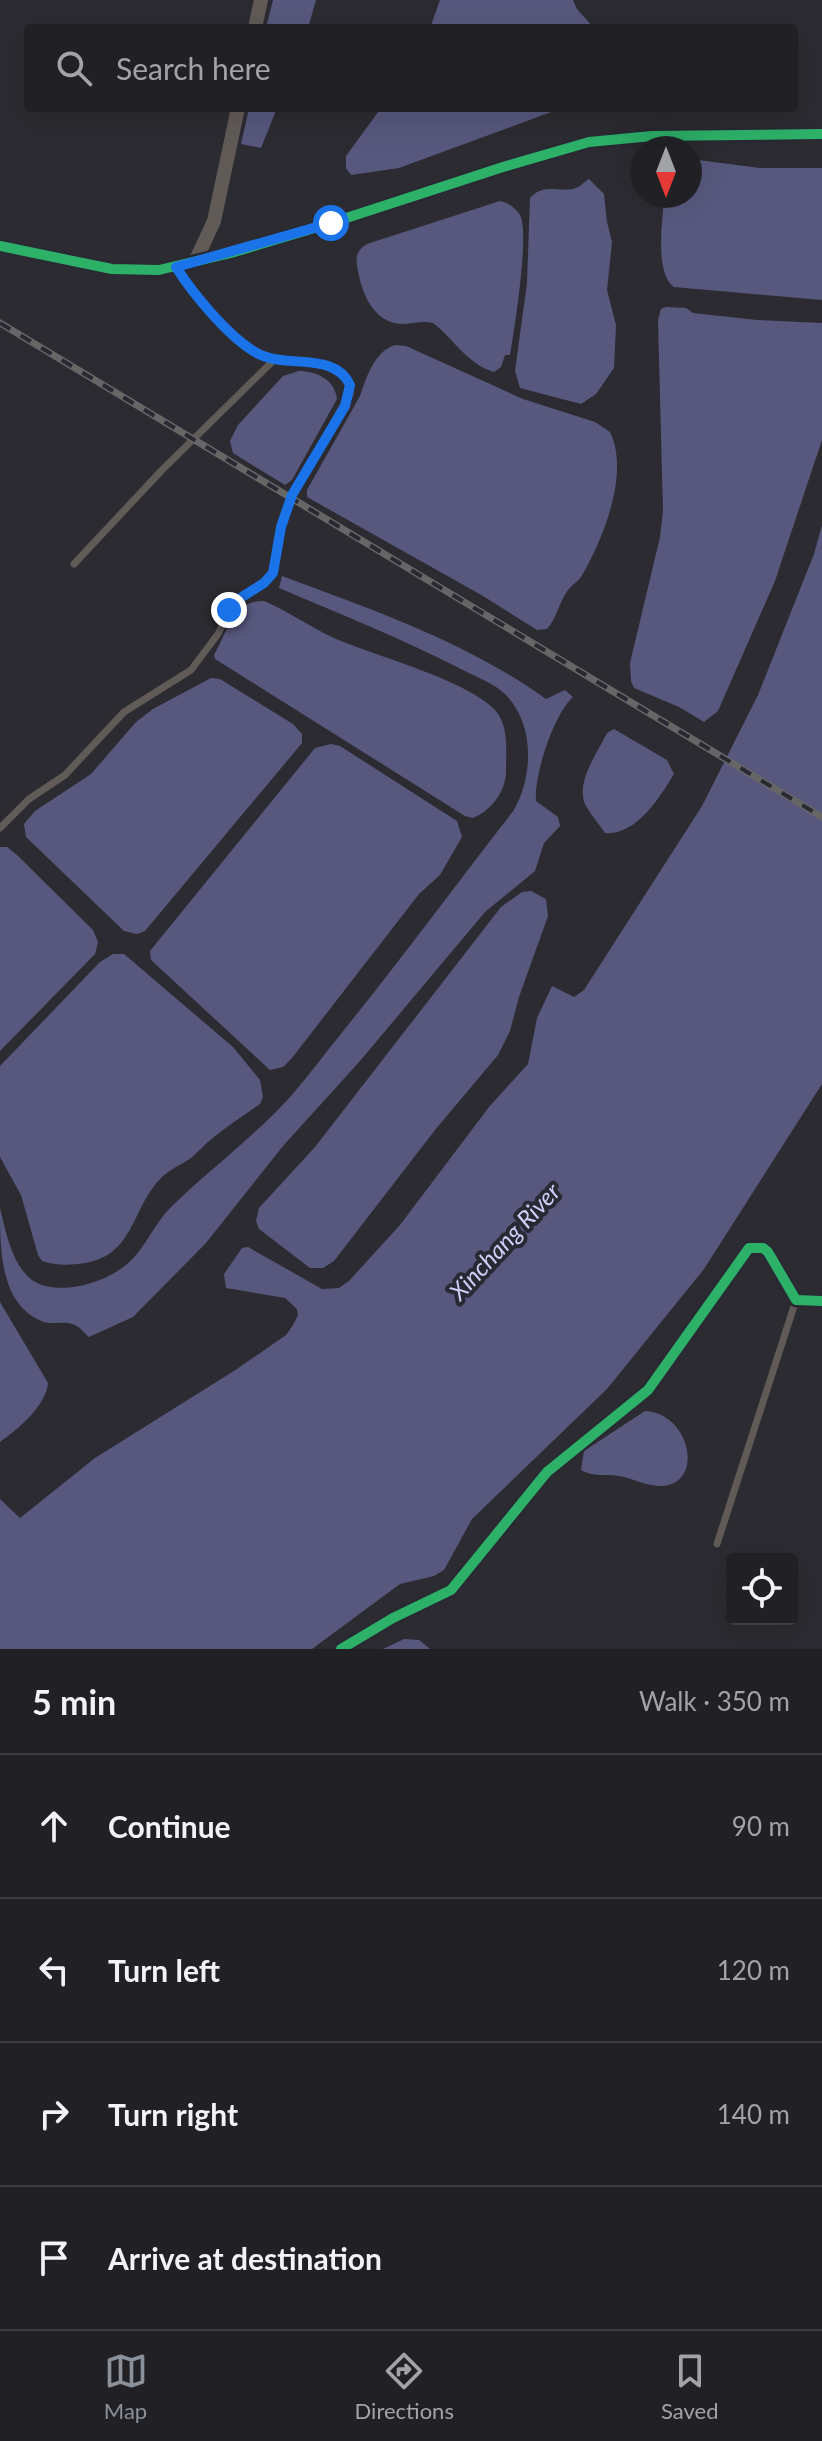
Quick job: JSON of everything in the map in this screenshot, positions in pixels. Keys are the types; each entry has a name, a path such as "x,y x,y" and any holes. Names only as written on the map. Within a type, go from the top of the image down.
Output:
{"street":[{"path":"256,24 261,0"},
{"path":"195,262 214,221 237,112"},
{"path":"0,246 112,269 138,271 176,267 334,222 589,142 652,136 822,134"},
{"path":"341,1649 393,1618 451,1590 547,1472 648,1390 749,1248 763,1248 768,1252 796,1300 822,1301"}],"lane":[{"path":"0,828 29,799 65,775 124,712 191,670 218,634 234,602 264,583 273,573 281,527 292,495 345,406 350,385 344,374 332,367 275,359 255,352 189,288 176,267"},
{"path":"74,564 162,470 275,359"},
{"path":"717,1544 796,1300"}],"water":[{"path":"273,0 316,0 309,24 267,24"},
{"path":"440,0 573,0 590,24 431,24"},
{"path":"248,112 275,112 261,148 241,144"},
{"path":"378,112 551,112 399,168 351,175 346,168 346,156"},
{"path":"702,161 760,168 822,168 822,300 674,287 664,270 663,208 702,208"},
{"path":"589,179 604,194 612,242 607,290 616,325 614,368 596,394 581,404 520,388 515,371 527,283 530,198 542,190 572,189"},
{"path":"500,201 520,215 523,241 510,355 505,355 501,367 494,372 468,357 433,323 402,324 384,319 366,298 357,259 367,244"},
{"path":"666,307 757,320 822,323 822,440 775,581 718,711 704,722 679,707 634,688 631,681 630,663 660,537 663,511 658,320 661,309"},
{"path":"395,345 406,346 523,399 595,422 610,432 617,467 605,526 581,577 565,595 547,629 537,630 483,596 307,497 307,490 360,396 372,366 382,353"},
{"path":"299,371 324,378 333,387 337,399 292,480 285,485 233,453 230,441 238,425 283,376"},
{"name":"Xinchang River","path":"822,525 822,1084 704,1269 607,1389 472,1519 444,1570 434,1576 400,1584 312,1649 0,1649 0,1499 20,1518 95,1458 286,1335 298,1315 297,1309 285,1298 226,1288 224,1274 242,1248 248,1247 322,1289 339,1288 400,1225 489,1107 528,1064 537,1018 552,986 574,997 584,990 702,806 758,695 814,554"},
{"path":"282,576 452,644 546,699 565,690 573,697 552,730 536,789 536,801 558,817 560,826 544,843 535,871 485,912 360,1061 283,1146 206,1243 133,1317 89,1337 71,1324 44,1322 29,1314 19,1303 11,1290 2,1258 0,1208 18,1263 24,1273 42,1285 62,1288 84,1285 104,1278 130,1262 171,1207 277,1111 298,1088 514,810 525,782 526,736 522,721 506,695 484,680 415,646 279,588"},
{"path":"264,601 334,638 465,689 496,711 505,732 506,771 504,786 492,805 473,818 465,816 215,659 214,655 232,619 245,606"},
{"path":"211,678 220,679 293,724 302,734 302,743 145,931 137,934 124,931 26,837 24,824 35,811 91,774 136,722 153,709"},
{"path":"614,729 667,760 674,774 654,804 637,822 616,832 605,833 586,806 583,788 593,759 607,733"},
{"path":"331,744 340,746 457,821 462,837 440,875 419,894 292,1058 283,1067 270,1070 151,960 150,951 315,748"},
{"path":"0,847 7,847 17,855 93,930 98,942 95,954 0,1051"},
{"path":"531,891 546,899 548,916 510,1031 498,1055 435,1130 334,1261 323,1268 310,1268 259,1229 256,1221 259,1208 315,1147 501,907 522,892"},
{"path":"113,954 124,954 233,1047 260,1080 263,1097 260,1104 160,1179 150,1191 123,1241 113,1251 85,1263 53,1264 42,1261 38,1255 21,1195 0,1157 0,1066 100,962"},
{"path":"0,1302 48,1383 36,1409 0,1442"},
{"path":"645,1411 661,1415 673,1423 682,1435 687,1462 684,1474 675,1483 656,1486 581,1470 584,1451"},
{"path":"404,1639 419,1640 430,1649 383,1649"}],"railway":[{"path":"0,323 822,817"}],"cycle path":[{"path":"0,246 112,269 159,270 231,253 589,142 652,136 822,134"},
{"path":"341,1649 393,1618 451,1590 547,1472 648,1390 749,1248 763,1248 768,1252 796,1300 822,1301"}],"route":[{"path":"229,610 234,602 264,583 273,573 281,527 292,495 345,406 350,385 344,374 332,367 280,360 255,352 189,288 176,267 331,223"}]}
